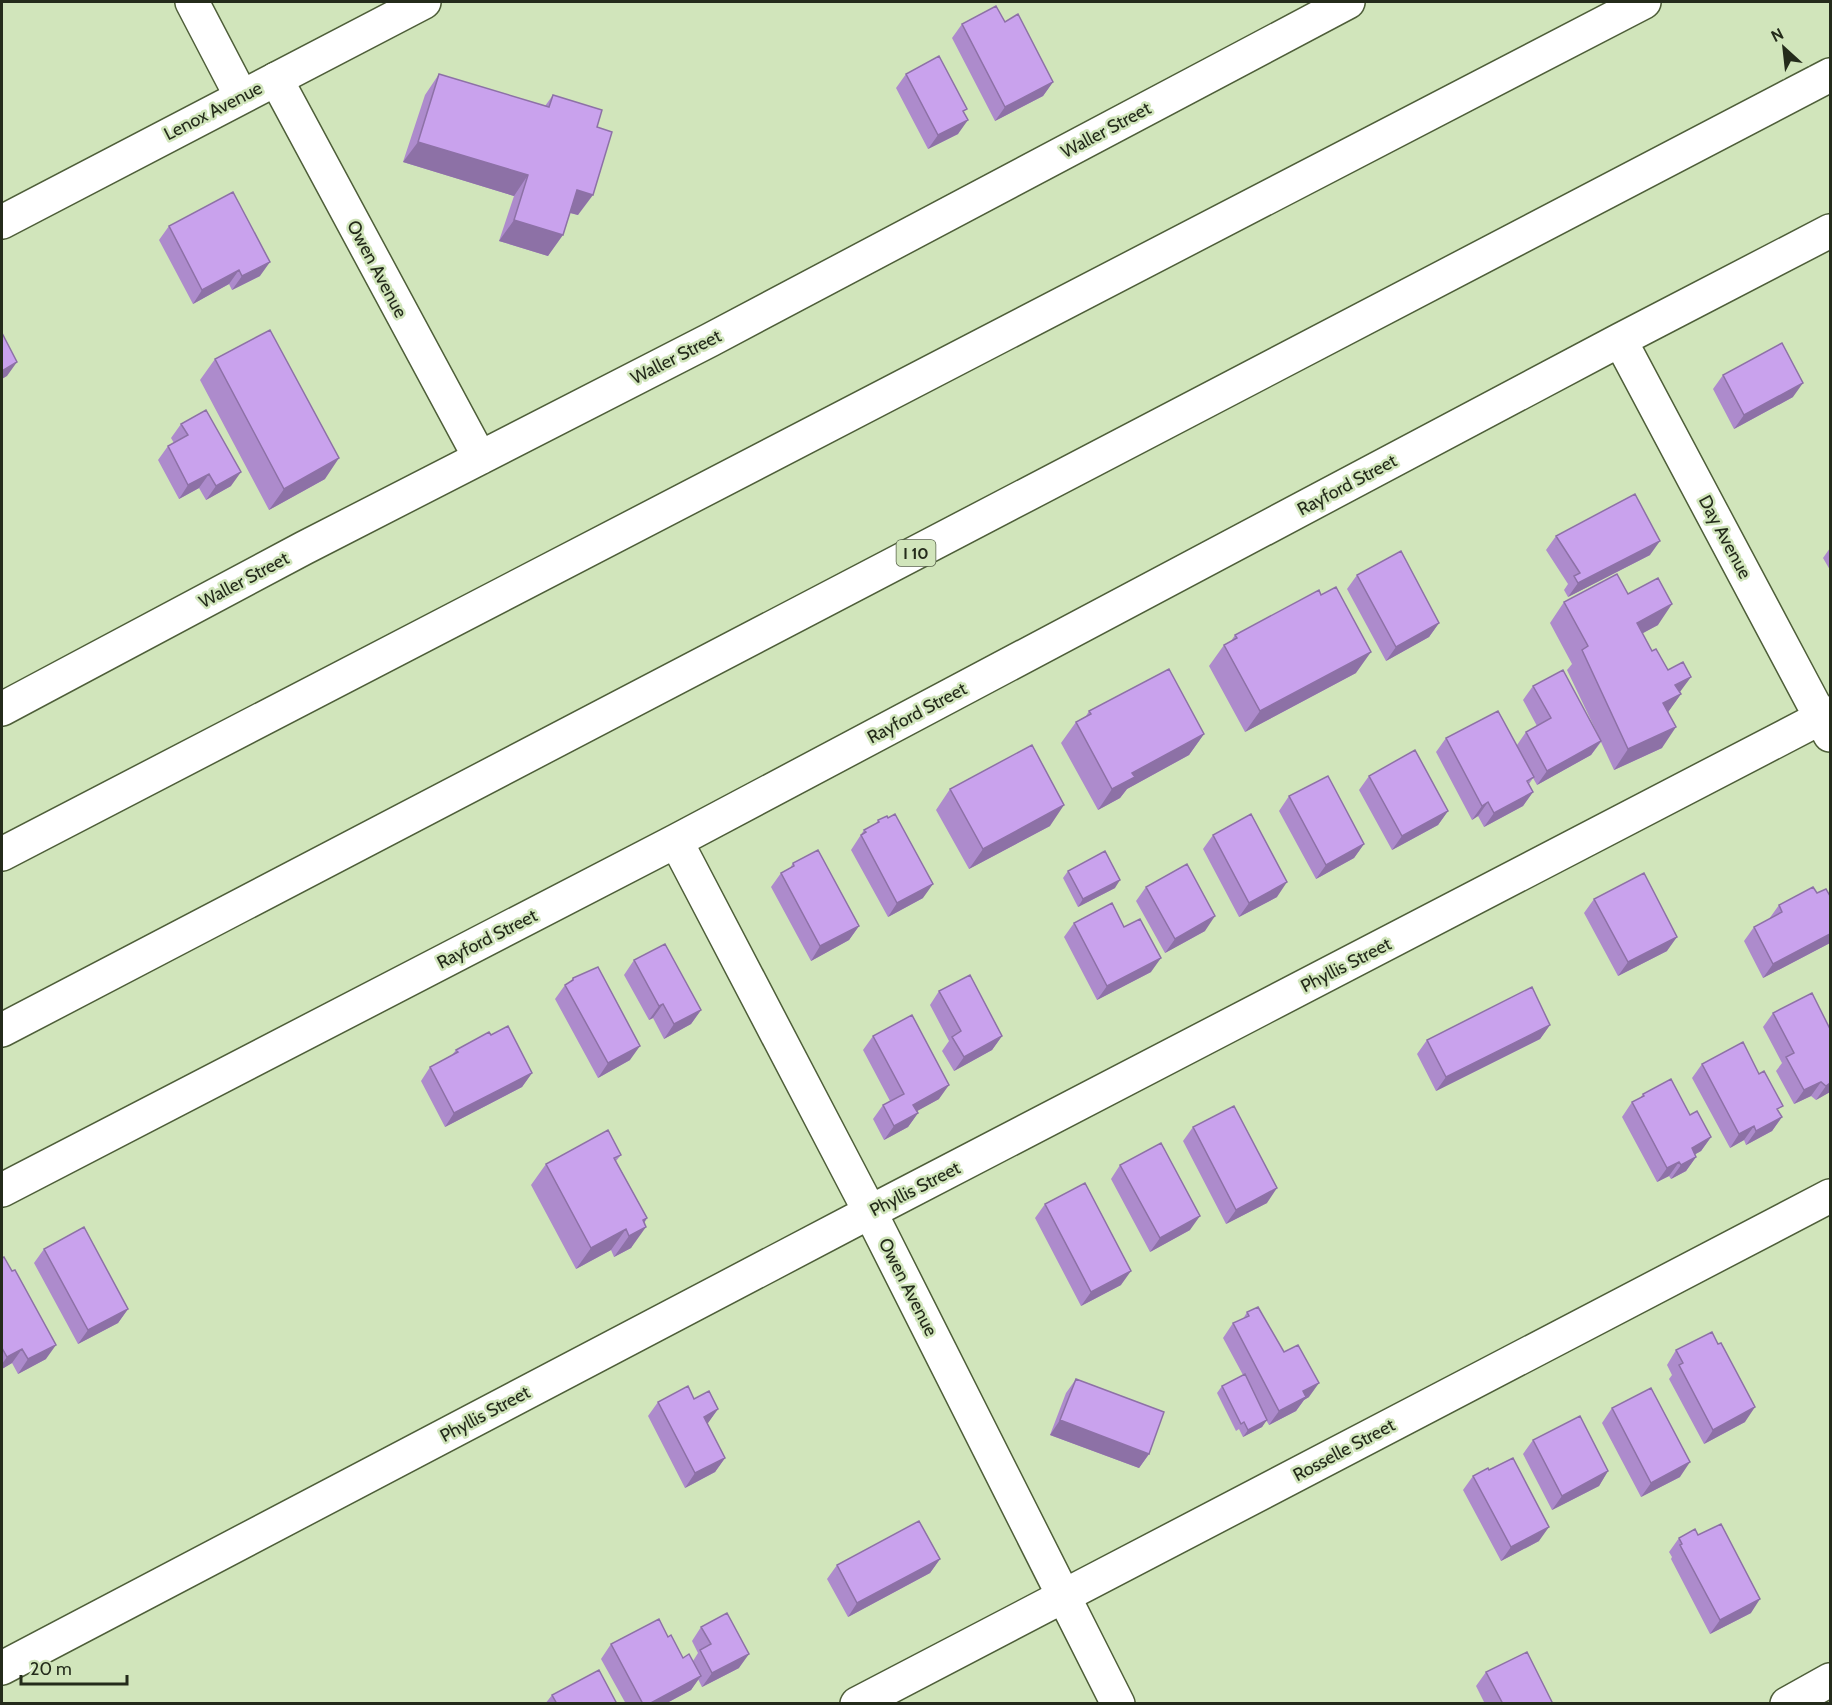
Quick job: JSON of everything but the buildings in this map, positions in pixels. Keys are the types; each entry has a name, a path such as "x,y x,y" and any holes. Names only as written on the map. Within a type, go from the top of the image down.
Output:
{"main road":[{"path":"192,2 242,96"},
{"name":"Lenox Avenue","path":"2,222 424,2"},
{"name":"Waller Street","path":"2,709 315,543 710,340 1348,2"},
{"path":"2,854 1641,3"},
{"name":"I 10","path":"2,1030 1654,169 1830,75"},
{"name":"Owen Avenue","path":"276,79 480,458"},
{"path":"1654,169 1830,96"},
{"name":"Rayford Street","path":"2,1190 676,842 1620,340 1830,231"},
{"name":"Day Avenue","path":"1620,340 1828,722"},
{"name":"Phyllis Street","path":"2,1668 870,1212 1828,722"},
{"name":"Owen Avenue","path":"676,842 870,1212 1118,1704"},
{"name":"Rosselle Street","path":"858,1704 1830,1196"},
{"path":"1786,1704 1830,1680"}]}
